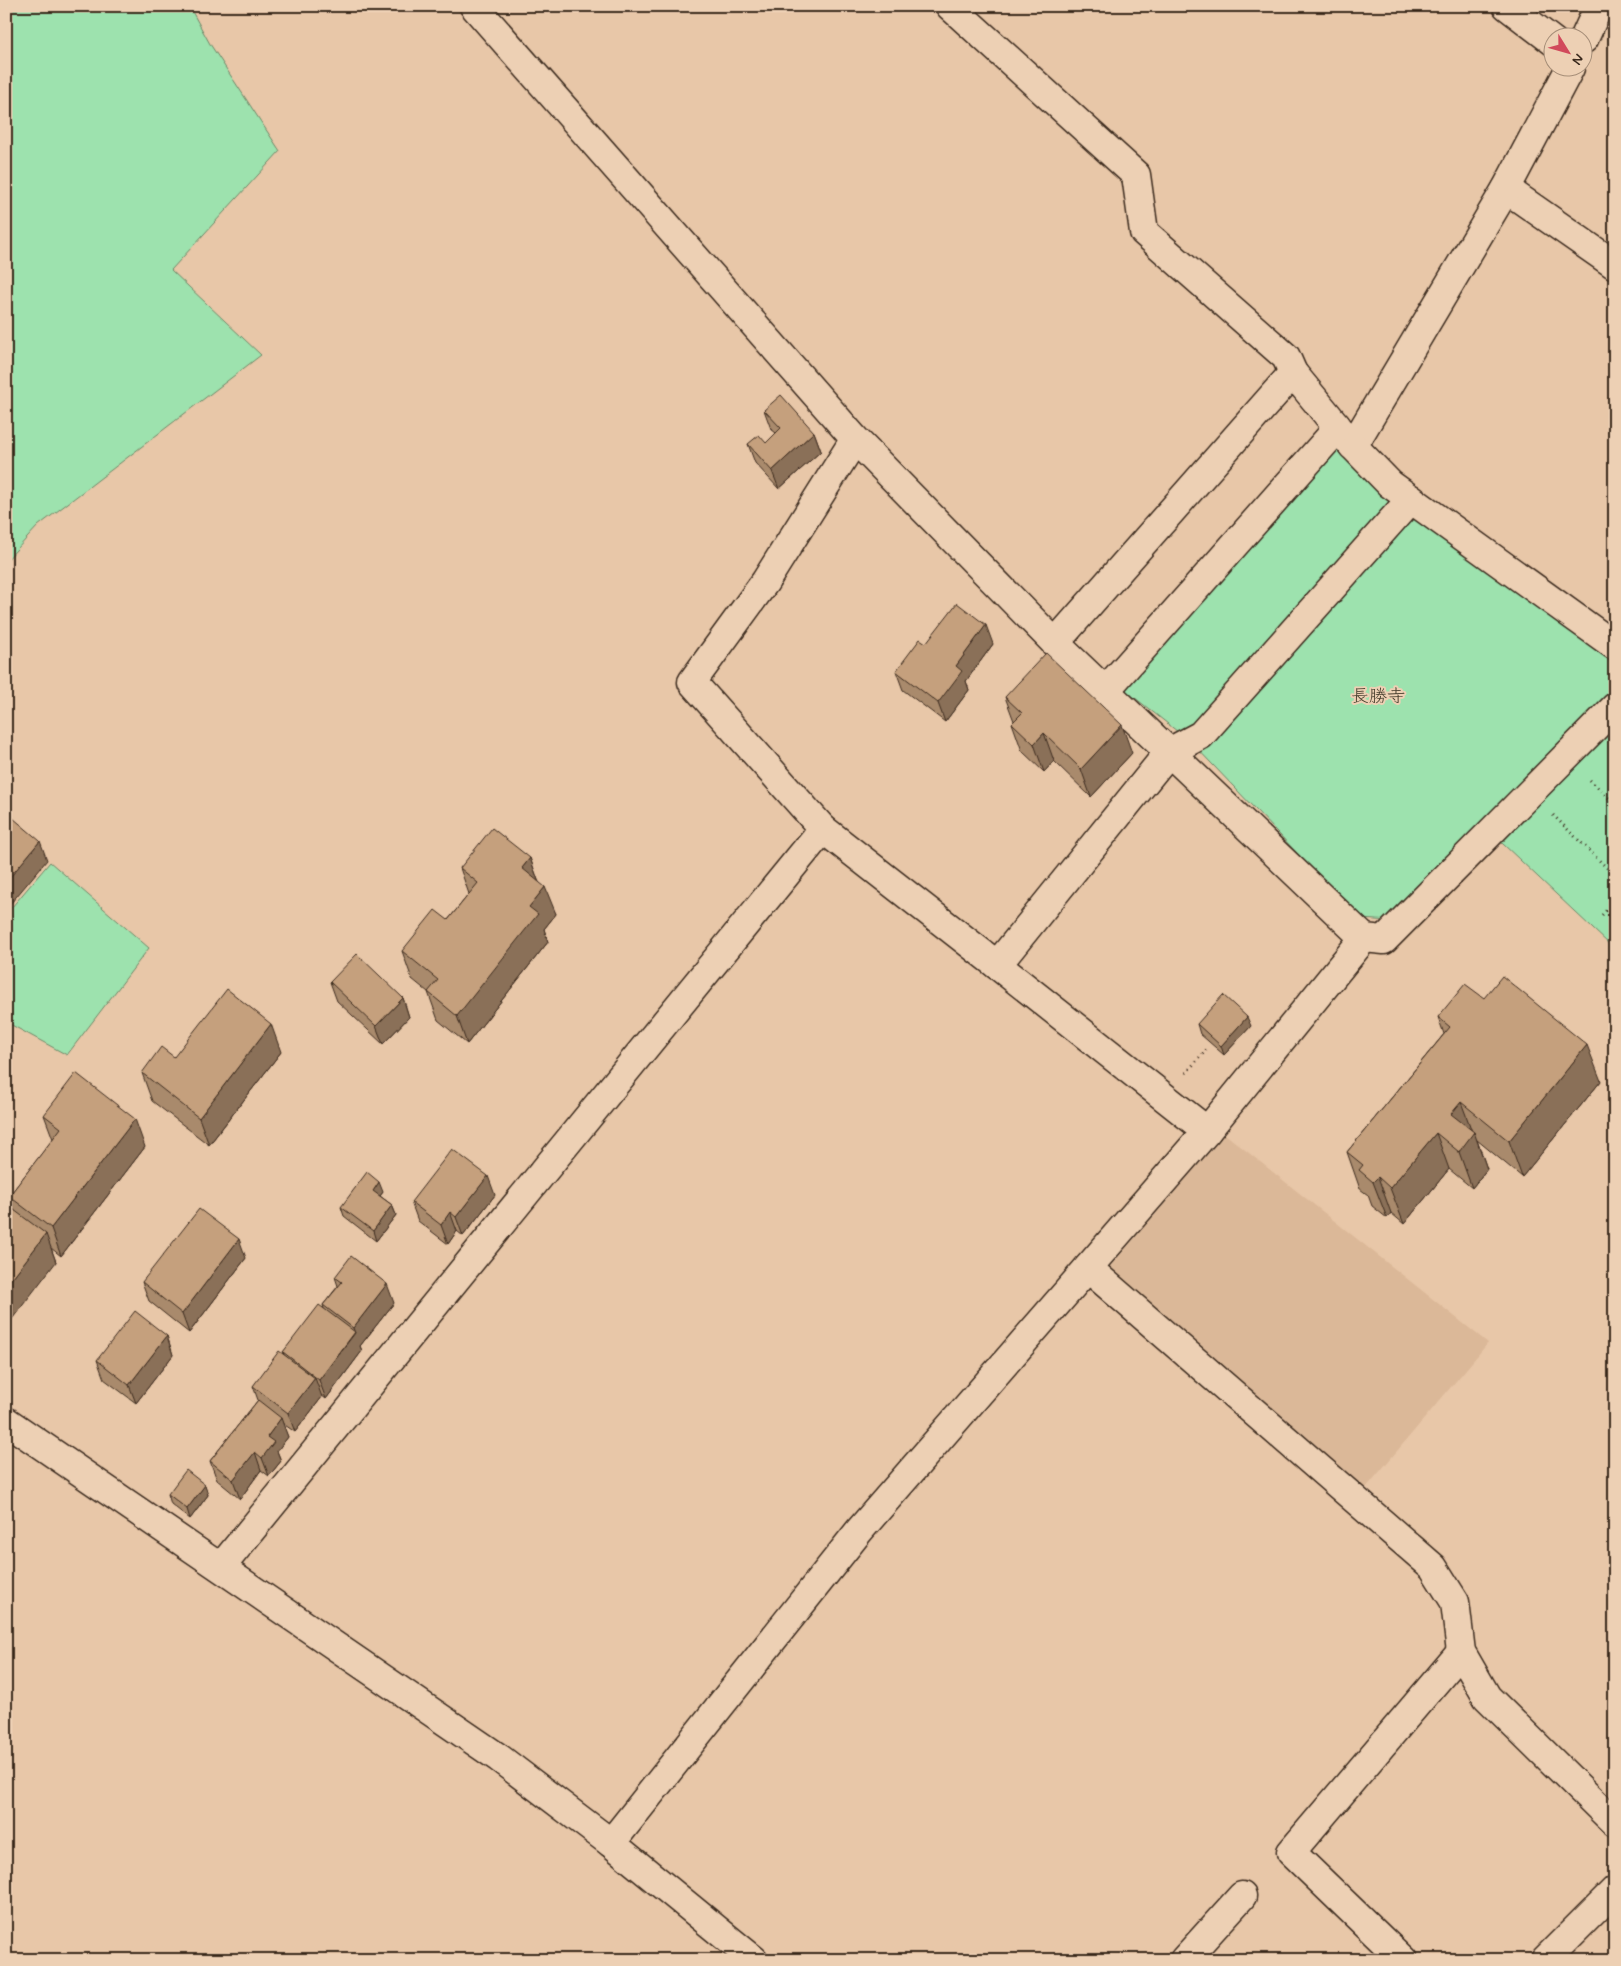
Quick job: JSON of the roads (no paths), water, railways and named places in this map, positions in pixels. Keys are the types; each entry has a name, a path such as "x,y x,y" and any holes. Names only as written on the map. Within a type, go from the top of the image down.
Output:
{"street":[{"path":"474,6 856,439 1055,643 1364,938 1384,940 1615,707"},
{"path":"950,6 1136,175 1144,232 1286,358 1293,373 1353,446 1390,484 1615,646"},
{"path":"1507,6 1544,34"},
{"path":"1589,28 1599,6"},
{"path":"1353,446 1506,189 1565,78"},
{"path":"1506,189 1615,265"},
{"path":"1055,643 1293,373"},
{"path":"1106,691 1330,438 1336,425"},
{"path":"856,439 765,582 692,682 823,829 1207,1131"},
{"path":"997,965 1169,752 1201,735 1411,499"},
{"path":"221,1568 823,829"},
{"path":"611,1843 859,1531 1207,1131 1364,938"},
{"path":"1088,1268 1433,1567 1455,1602 1461,1652 1487,1697 1615,1823"},
{"path":"6,1421 499,1758 611,1843 754,1960"},
{"path":"1403,1960 1291,1852 1461,1652"},
{"path":"1545,1960 1615,1890"},
{"path":"1184,1960 1242,1896"}],"park label":[{"name":"長勝寺","path":"1378,697"}]}
